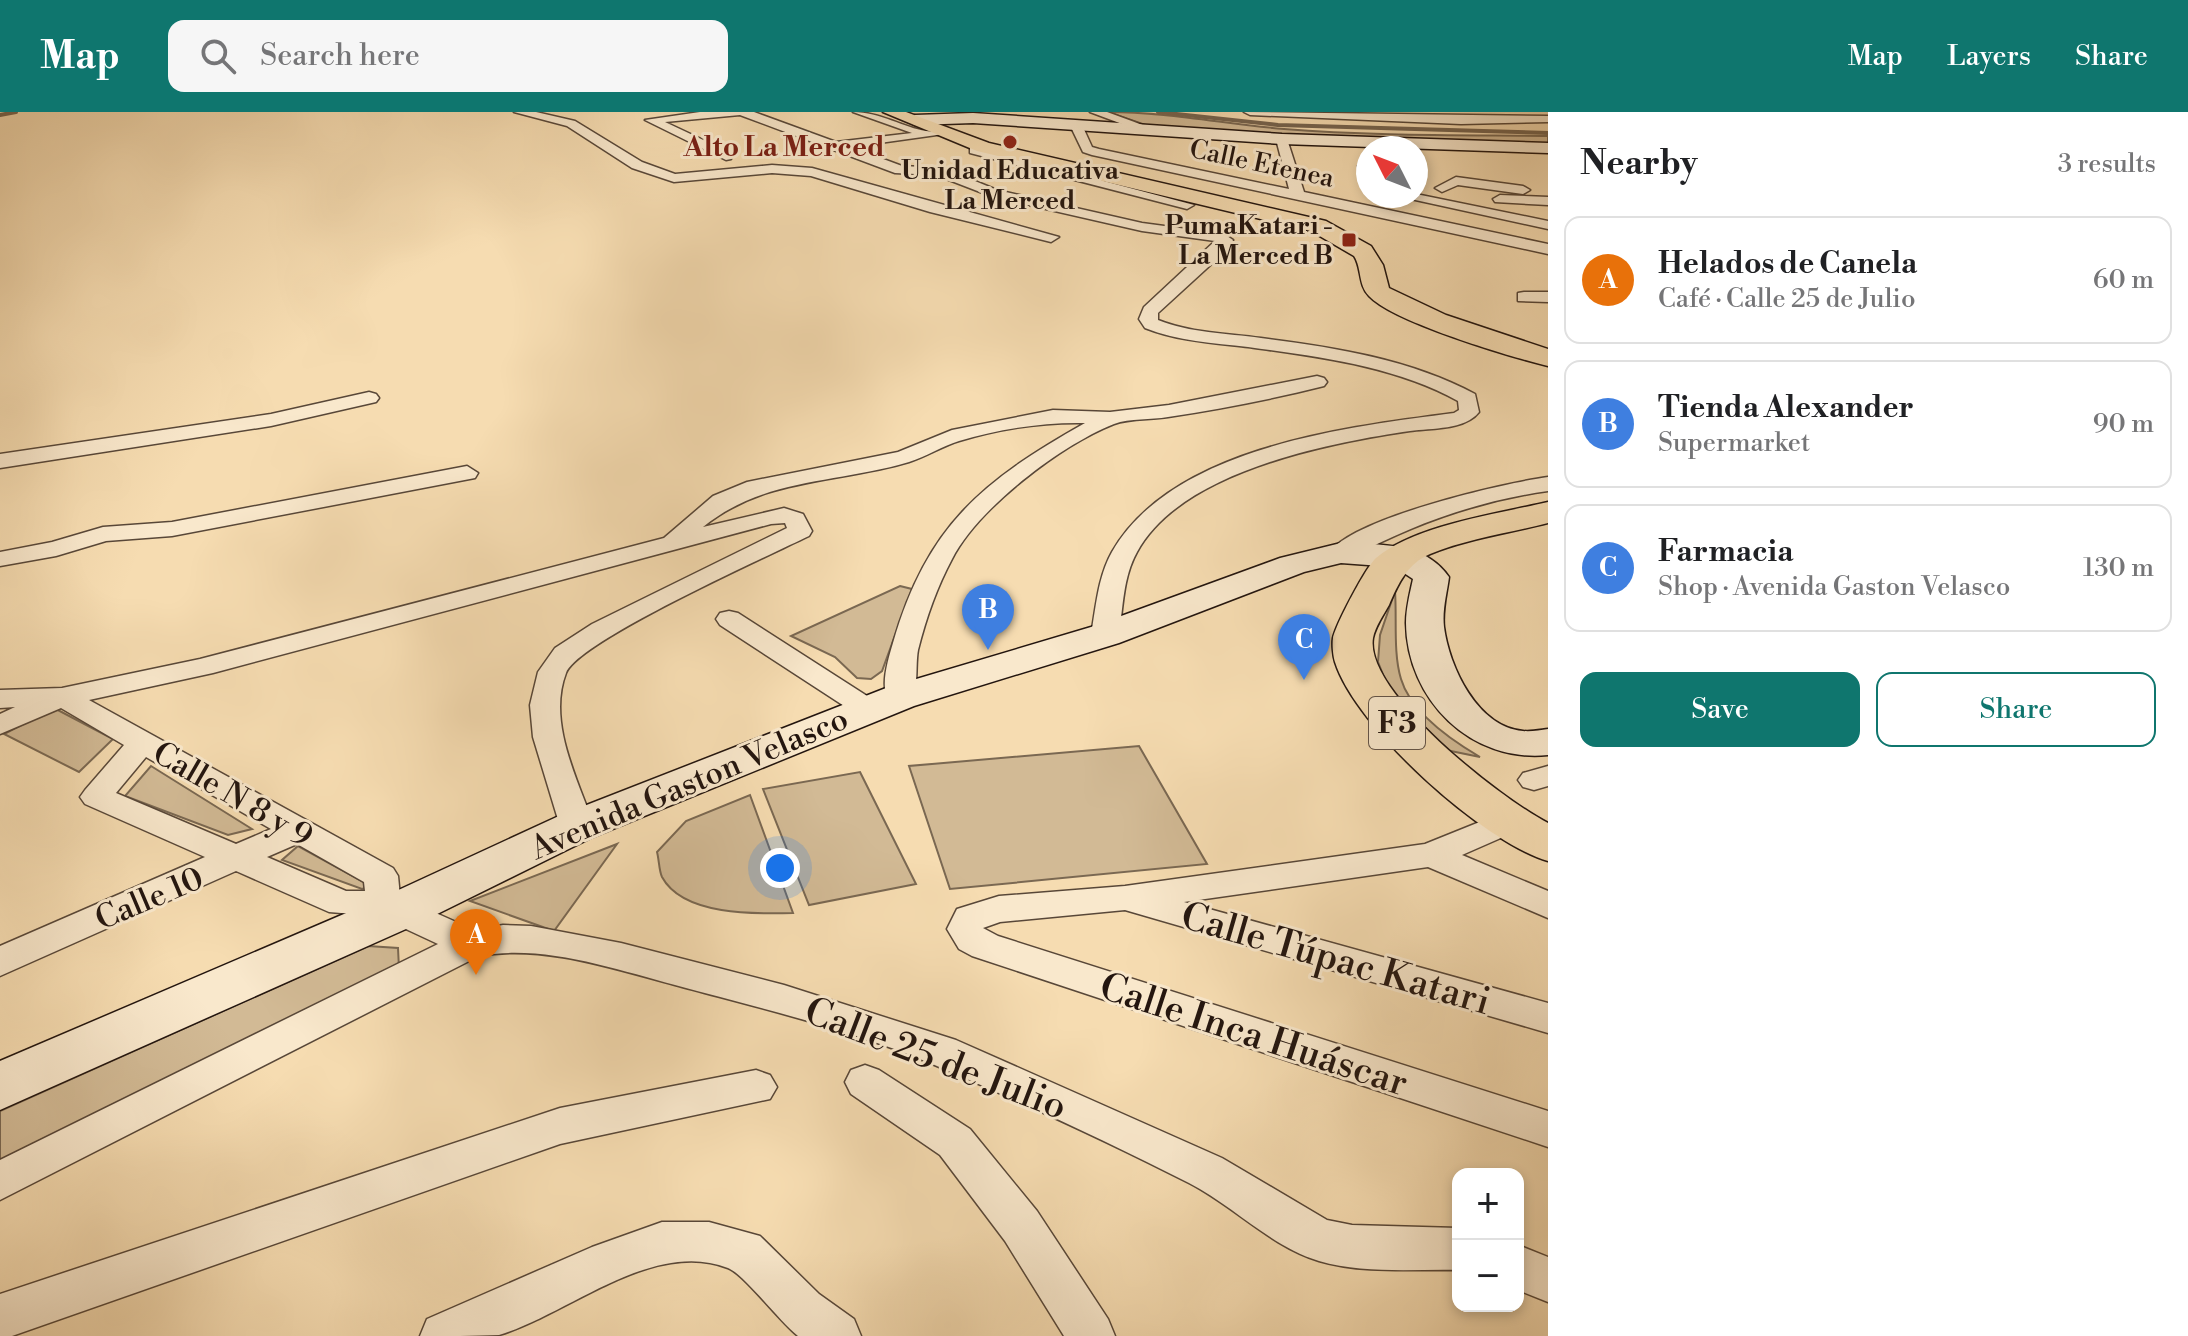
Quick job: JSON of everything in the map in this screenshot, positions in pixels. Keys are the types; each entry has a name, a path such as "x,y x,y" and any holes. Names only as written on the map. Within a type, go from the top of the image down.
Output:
{"highway":[{"path":"891,112 915,120 938,134 983,147 1113,181 1270,212 1318,226 1360,248 1371,264 1373,285 1380,293 1417,311 1548,358"},
{"name":"F3","path":"1548,512 1416,547 1387,568 1353,638 1355,661 1373,695 1415,745 1507,822 1548,844"}],"street":[{"path":"520,112 571,123 637,165 674,178 772,169 812,172 858,183 935,209 1051,237"},
{"path":"639,112 660,120"},
{"path":"726,156 651,120 737,112"},
{"path":"743,112 891,168 910,172 938,171 993,193 1142,227 1219,237 1225,240 1224,245 1150,311 1148,319 1151,324 1188,335 1339,357 1430,381 1468,398 1469,412 1460,418 1335,435 1256,458 1191,490 1138,532 1119,561 1105,635"},
{"path":"859,112 938,134"},
{"path":"1096,112 1153,131"},
{"path":"1250,112 1461,120 1548,119"},
{"path":"915,120 973,118 1282,139 1548,148"},
{"name":"Calle Etenea","path":"1076,125 1087,149 1096,152 1296,192 1548,249"},
{"path":"804,149 938,134"},
{"path":"1282,139 1296,192 1356,190"},
{"path":"983,147 974,150 1187,205"},
{"path":"698,159 742,155"},
{"path":"637,165 668,162"},
{"path":"1428,190 1442,188 1520,202 1548,198"},
{"path":"1428,201 1548,225"},
{"path":"1524,297 1548,297"},
{"path":"668,544 721,501 755,487 904,457 934,441 1053,416 1110,418 1213,405 1317,382"},
{"path":"0,461 271,420 369,398"},
{"path":"729,619 884,703 923,588 960,522 1004,481 1110,418"},
{"path":"0,559 56,549 103,534 172,529 467,473"},
{"path":"1341,553 1418,515 1487,495 1548,484"},
{"path":"0,699 62,697 203,667 784,515 795,519 800,531 602,630 565,654 552,672 545,705 548,737 577,826"},
{"name":"Avenida Gaston Velasco","path":"0,1086 577,826 884,703 1105,635 1292,565 1341,553 1402,557"},
{"path":"1402,557 1417,564 1431,577 1425,624 1430,658 1440,684 1464,712 1507,741 1532,746 1548,742"},
{"path":"0,725 62,697"},
{"name":"Calle N 8 y 9","path":"62,697 381,876 390,908"},
{"path":"142,743 96,797 342,903 390,908 471,944"},
{"path":"1125,898 1431,855 1507,822"},
{"name":"Calle 10","path":"0,962 240,859 296,831"},
{"path":"1431,855 1548,905"},
{"name":"Calle Inca Huáscar","path":"1125,898 982,912 970,918 965,929 972,940 985,946 1548,1129"},
{"name":"Calle Túpac Katari","path":"1125,898 1548,1018"},
{"name":"Calle 25 de Julio","path":"471,944 503,938 531,939 621,957 784,1000 942,1051 1207,1171 1320,1240 1352,1246 1452,1249"},
{"path":"0,1181 471,944"},
{"path":"865,1082 955,1142 1021,1226 1091,1336"},
{"path":"0,1317 560,1126 756,1087"},
{"path":"444,1336 608,1262 662,1243 709,1243 744,1251 802,1310 837,1336"},
{"path":"1524,1270 1548,1280"}],"shaded area":[{"path":"1108,112 1317,131 1548,136 1548,146 1428,141 1428,136 1356,138 1157,129"},
{"path":"900,586 912,589 882,671 871,679 857,678 835,657 791,636"},
{"path":"1395,591 1397,658 1406,691 1433,724 1480,757 1446,750 1388,687 1378,662 1380,635"},
{"path":"54,708 113,739 79,772 4,734"},
{"path":"1139,746 1207,864 950,889 909,766"},
{"path":"151,766 252,829 228,835 125,796"},
{"path":"860,772 916,884 809,905 763,789"},
{"path":"750,795 793,913 741,912 703,906 672,890 662,877 657,852 686,821"},
{"path":"617,844 554,931 470,901"},
{"path":"298,846 371,886 362,889 282,860"},
{"path":"368,946 398,948 399,969 0,1160 0,1111"}],"waterway":[{"path":"0,115 16,112"},
{"path":"1158,112 1278,125 1548,133"}],"place":[{"name":"Unidad Educativa La Merced","path":"1010,142"},
{"name":"PumaKatari - La Merced B","path":"1349,240"},
{"name":"Tienda Alexander","path":"988,650"},
{"name":"Farmacia","path":"1304,680"},
{"name":"Helados de Canela","path":"476,975"}],"district":[{"name":"Alto La Merced","path":"784,146"}]}
